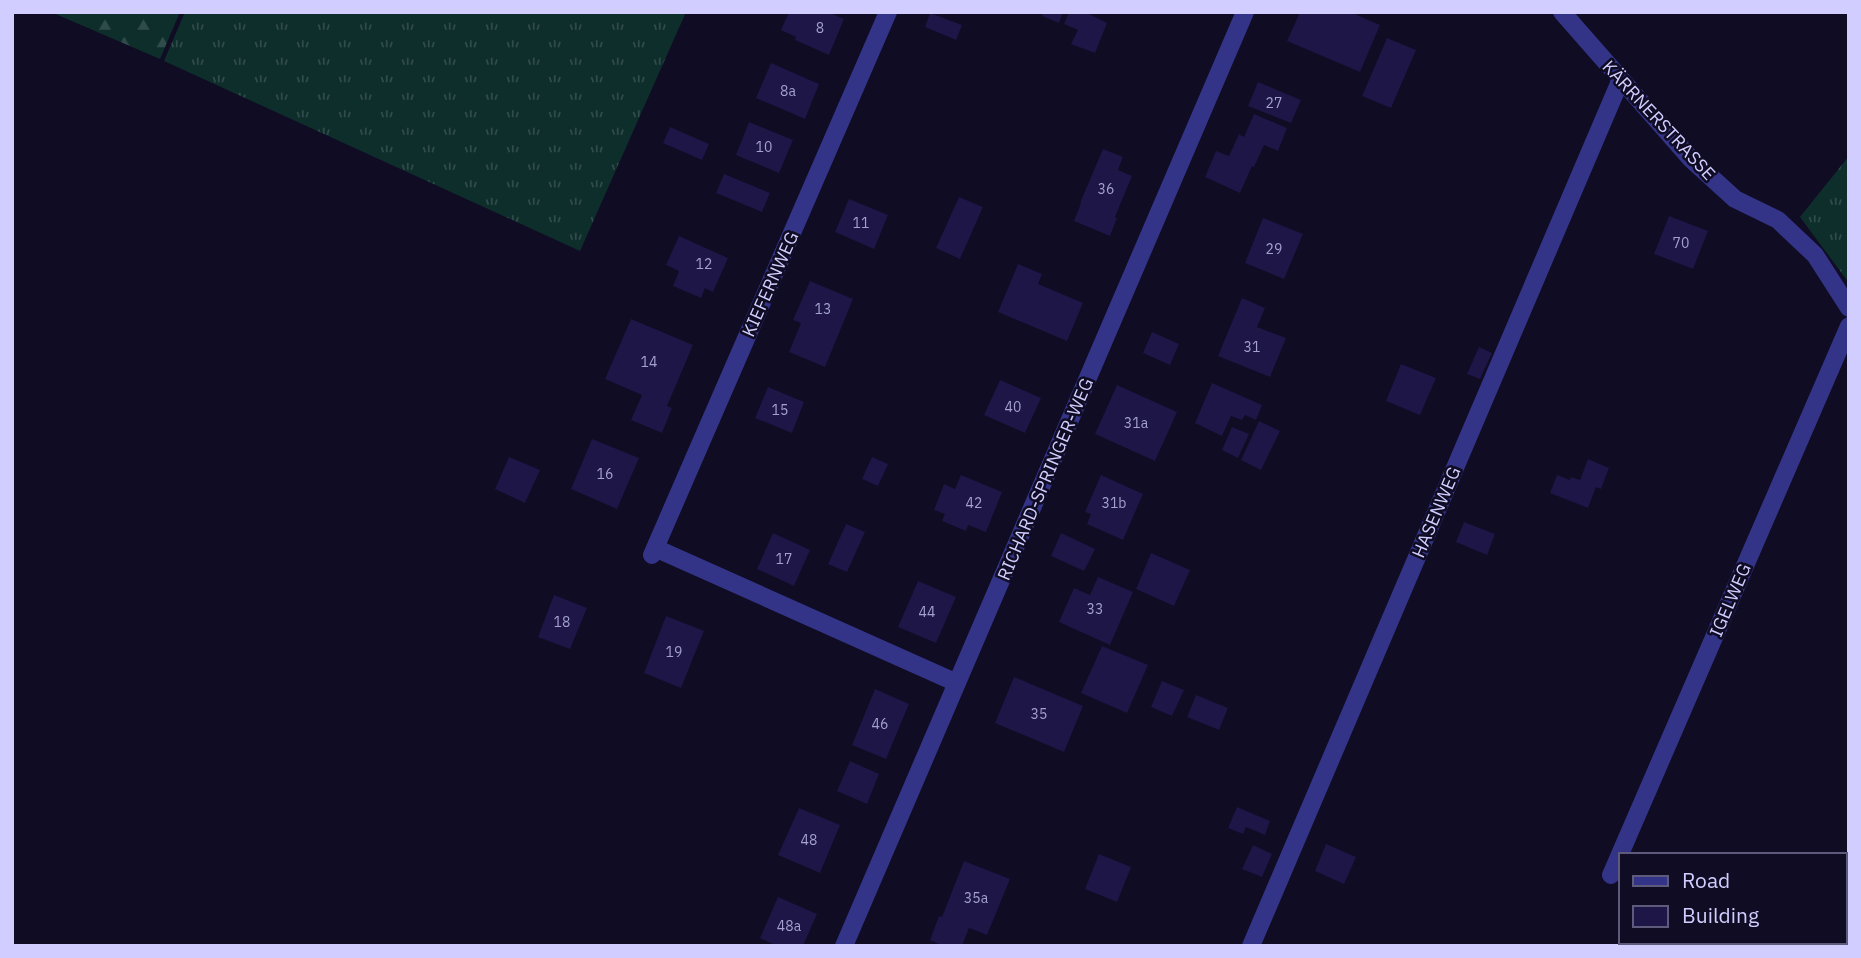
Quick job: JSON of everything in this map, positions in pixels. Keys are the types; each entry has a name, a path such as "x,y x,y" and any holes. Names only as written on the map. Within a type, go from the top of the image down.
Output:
{"street":[{"name":"KIEFERNWEG","path":"888,12 653,552 957,683"},
{"name":"RICHARD-SPRINGER-WEG","path":"844,946 1245,12"},
{"name":"KÄRRNERSTRASSE","path":"1562,12 1691,159 1735,199 1779,220 1815,256 1849,308"},
{"name":"HASENWEG","path":"1251,946 1621,79"},
{"name":"IGELWEG","path":"1621,853 1849,326"},
{"name":"IGELWEG","path":"1611,875 1619,857"}],"green space":[{"path":"51,12 180,12 160,59"},
{"path":"185,12 686,12 580,251 164,61"},
{"path":"1849,156 1849,283 1800,217"}],"building":[{"path":"789,12 828,12 844,19 829,55 795,40 796,37 781,30"},
{"path":"1044,12 1063,12 1059,23 1042,16"},
{"path":"1069,12 1085,12 1107,23 1095,53 1071,44 1078,30 1064,24"},
{"path":"1300,12 1350,12 1380,25 1360,72 1287,41"},
{"path":"930,13 962,25 956,40 925,27"},
{"path":"1387,38 1416,50 1391,108 1362,96"},
{"path":"771,63 819,84 805,119 756,98"},
{"path":"1258,82 1301,100 1291,123 1248,106"},
{"path":"1254,114 1287,128 1278,151 1264,145 1240,193 1205,177 1216,151 1229,156 1239,134 1244,137"},
{"path":"749,122 793,140 779,173 736,155"},
{"path":"670,127 709,144 702,160 663,143"},
{"path":"1103,149 1123,157 1118,170 1132,176 1110,236 1074,221"},
{"path":"724,174 770,193 762,212 716,193"},
{"path":"959,197 983,207 960,259 936,248"},
{"path":"849,199 888,215 874,249 835,232"},
{"path":"1669,216 1708,231 1693,269 1654,254"},
{"path":"1263,218 1303,234 1284,279 1245,263"},
{"path":"679,236 728,258 713,292 705,288 701,298 673,286 679,271 666,265"},
{"path":"1018,264 1042,274 1038,284 1083,303 1067,341 998,312"},
{"path":"810,281 853,299 825,367 789,352 801,323 793,320"},
{"path":"1242,298 1265,308 1257,327 1286,338 1270,377 1218,356"},
{"path":"631,319 693,345 667,406 672,408 662,433 631,420 642,395 605,379"},
{"path":"1152,332 1179,344 1170,365 1143,353"},
{"path":"1479,347 1492,353 1480,379 1467,374"},
{"path":"1401,364 1436,378 1420,415 1386,401"},
{"path":"1000,380 1041,398 1025,433 984,415"},
{"path":"1212,383 1262,405 1256,420 1245,415 1242,420 1231,416 1222,436 1195,423"},
{"path":"1117,385 1177,412 1155,461 1095,434"},
{"path":"768,387 804,402 792,433 755,418"},
{"path":"1259,421 1280,431 1261,470 1241,460"},
{"path":"1232,427 1249,434 1238,458 1222,450"},
{"path":"592,439 639,458 617,509 571,489"},
{"path":"509,457 540,470 525,503 495,489"},
{"path":"872,457 888,464 878,486 862,479"},
{"path":"1588,459 1609,468 1601,489 1596,487 1588,508 1550,493 1557,475 1570,480 1571,477 1580,480"},
{"path":"961,475 1002,492 986,532 968,525 966,531 942,521 945,514 934,510 944,484 955,489"},
{"path":"1101,475 1143,494 1123,540 1087,524 1091,514 1085,512"},
{"path":"1464,522 1495,534 1487,555 1456,542"},
{"path":"846,524 865,532 847,572 828,564"},
{"path":"773,533 810,550 794,586 757,569"},
{"path":"1061,533 1095,549 1084,571 1051,556"},
{"path":"1151,553 1190,570 1174,606 1136,589"},
{"path":"1098,577 1133,592 1110,645 1059,622 1074,588 1090,595"},
{"path":"918,581 956,597 936,643 898,627"},
{"path":"554,595 587,608 570,649 538,637"},
{"path":"666,616 704,631 681,688 644,673"},
{"path":"1102,646 1148,665 1127,713 1081,693"},
{"path":"1014,677 1083,706 1064,752 995,723"},
{"path":"1162,681 1184,690 1172,716 1151,707"},
{"path":"875,689 909,704 886,759 852,745"},
{"path":"1196,695 1228,708 1219,730 1187,717"},
{"path":"850,761 879,774 867,804 837,791"},
{"path":"1237,807 1270,821 1265,835 1246,827 1243,834 1228,828"},
{"path":"799,808 840,825 820,873 778,855"},
{"path":"1326,844 1356,857 1344,884 1315,871"},
{"path":"1253,845 1272,854 1262,877 1242,869"},
{"path":"1099,854 1131,867 1117,902 1085,889"},
{"path":"964,861 1010,879 987,935 969,928 962,946 943,946 930,940"},
{"path":"778,897 817,914 803,946 777,946 760,938"}],"waterway":[{"path":"1784,946 1789,944"}]}
